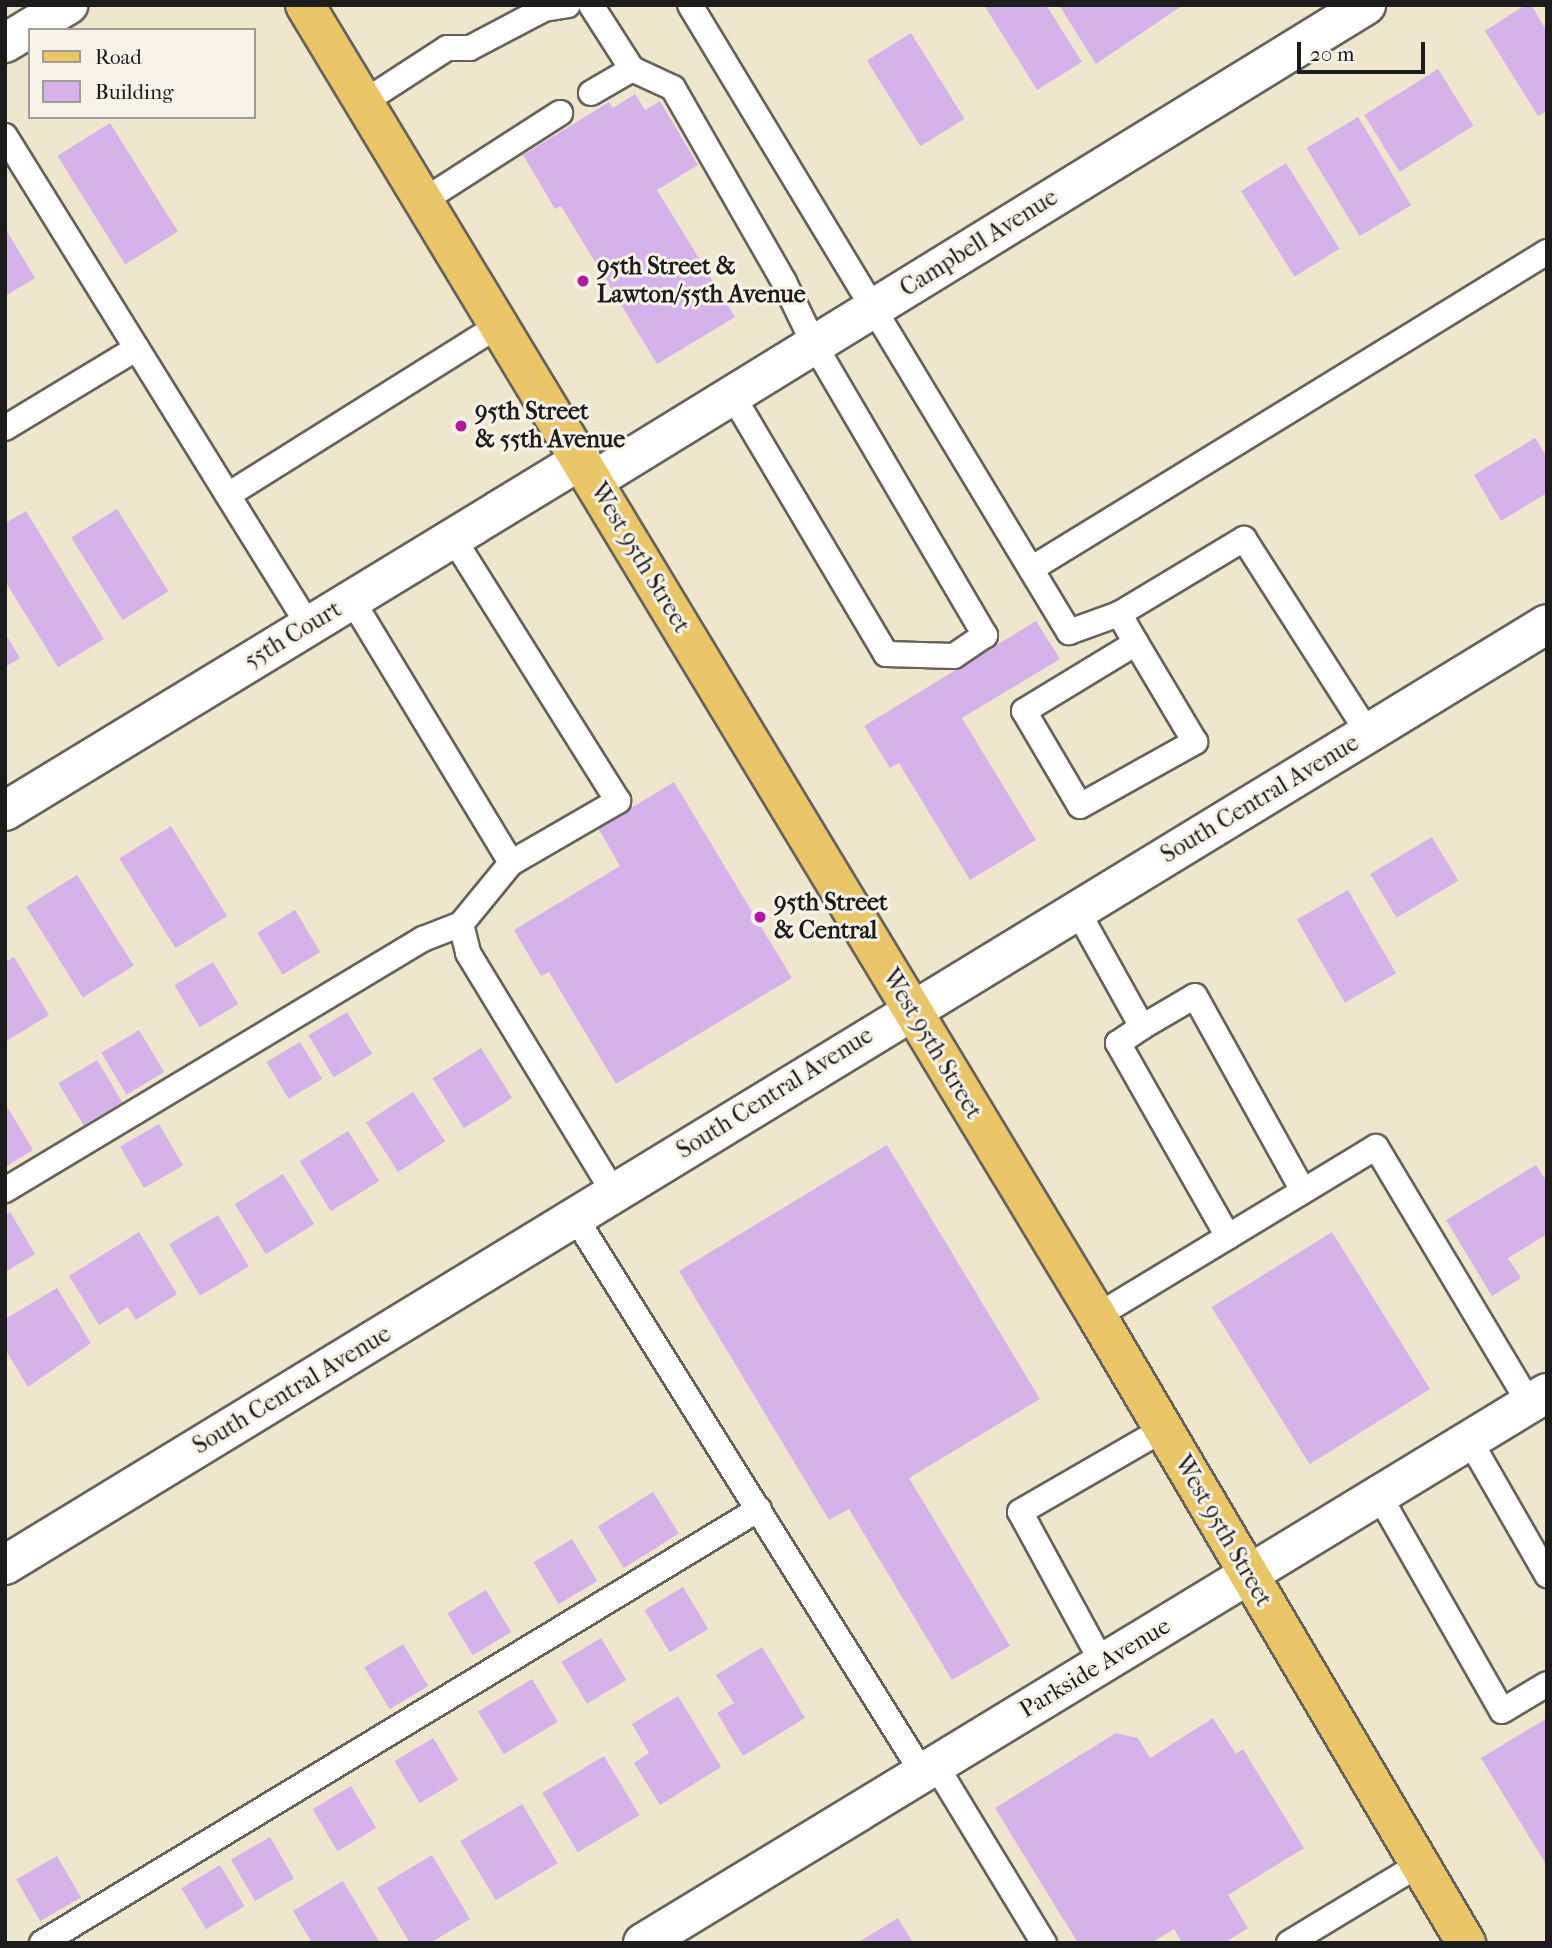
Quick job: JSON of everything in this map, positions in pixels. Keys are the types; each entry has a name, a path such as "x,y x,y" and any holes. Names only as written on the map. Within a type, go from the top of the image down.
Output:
{"main road":[{"name":"West 95th Street","path":"305,5 1097,1316 1466,1943"}],"street":[{"path":"30,28 68,5"},
{"name":"Campbell Avenue","path":"587,470 732,395 1366,5"},
{"path":"5,43 28,29"},
{"name":"55th Court","path":"5,811 453,538 587,470"},
{"name":"South Central Avenue","path":"5,1565 910,1010 1547,624"},
{"name":"Parkside Avenue","path":"643,1943 1380,1497 1538,1398"}],"lane":[{"path":"364,102 447,48 470,48 544,9 568,5"},
{"path":"591,5 632,69 673,88 783,282 814,344 985,635 954,656 886,654 732,395"},
{"path":"690,5 1069,632 1119,614 1244,539 1368,733"},
{"path":"591,93 632,69"},
{"path":"423,201 560,113"},
{"path":"5,136 309,626"},
{"path":"1031,569 1547,251"},
{"path":"228,495 499,325"},
{"path":"5,428 136,348"},
{"path":"5,1190 423,939 461,924 510,863 618,801 453,538"},
{"path":"352,600 510,863"},
{"path":"1119,614 1195,742 1080,806 1024,711 1136,643"},
{"path":"1077,910 1142,1027"},
{"path":"461,924 468,953 614,1193"},
{"path":"1228,1237 1118,1043 1142,1027 1195,996 1303,1191"},
{"path":"1097,1316 1376,1147 1538,1398"},
{"path":"575,1217 759,1509 1044,1943"},
{"path":"1103,1664 1020,1512 1164,1429"},
{"path":"1470,1441 1547,1575"},
{"path":"1380,1497 1502,1711 1547,1684"},
{"path":"42,1943 759,1509"},
{"path":"1289,1943 1420,1864"}],"building":[{"path":"984,5 1046,5 1082,62 1037,90"},
{"path":"1059,5 1183,5 1096,64"},
{"path":"1525,5 1531,5 1547,31 1547,111 1538,116 1485,31"},
{"path":"911,33 965,119 920,146 867,61"},
{"path":"1438,69 1474,126 1400,172 1364,115"},
{"path":"635,94 645,110 660,101 698,165 657,190 735,317 657,364 561,206 555,209 523,155 609,102 613,108"},
{"path":"1358,117 1411,205 1360,236 1307,148"},
{"path":"110,123 178,232 125,264 57,156"},
{"path":"1286,163 1340,249 1295,277 1241,191"},
{"path":"5,228 35,278 5,296"},
{"path":"1535,438 1547,457 1547,493 1501,521 1474,475"},
{"path":"117,509 168,591 123,620 71,538"},
{"path":"26,511 104,639 58,667 5,581 5,523"},
{"path":"1036,621 1060,659 962,718 1036,840 970,880 899,763 890,768 864,726"},
{"path":"5,633 20,658 5,667"},
{"path":"674,782 792,978 616,1084 549,972 541,976 514,930 620,866 598,828"},
{"path":"171,826 227,916 175,948 119,858"},
{"path":"1432,837 1458,881 1397,918 1370,874"},
{"path":"77,875 134,966 83,998 26,907"},
{"path":"1348,890 1396,973 1345,1003 1297,919"},
{"path":"295,910 320,952 283,975 257,933"},
{"path":"14,957 49,1015 5,1042 5,962"},
{"path":"213,962 238,1004 200,1027 174,985"},
{"path":"347,1012 372,1054 334,1077 308,1035"},
{"path":"139,1030 164,1072 127,1095 101,1053"},
{"path":"300,1042 322,1079 289,1099 267,1062"},
{"path":"481,1048 512,1098 464,1128 433,1078"},
{"path":"97,1060 122,1102 84,1125 58,1083"},
{"path":"413,1092 445,1141 398,1172 366,1122"},
{"path":"8,1108 33,1150 5,1167 5,1110"},
{"path":"159,1124 183,1166 144,1188 120,1146"},
{"path":"348,1131 379,1181 331,1211 300,1161"},
{"path":"887,1145 1040,1399 909,1478 1010,1646 952,1680 849,1509 829,1520 679,1271"},
{"path":"1536,1165 1547,1182 1547,1234 1508,1258 1521,1278 1492,1296 1446,1220"},
{"path":"283,1174 314,1224 266,1254 235,1204"},
{"path":"10,1212 35,1254 5,1272 5,1215"},
{"path":"218,1215 249,1266 200,1296 169,1244"},
{"path":"139,1232 177,1294 136,1320 128,1307 99,1325 69,1276"},
{"path":"1332,1232 1430,1389 1310,1464 1212,1307"},
{"path":"57,1288 91,1343 28,1387 5,1349 5,1319"},
{"path":"653,1492 679,1534 624,1568 598,1526"},
{"path":"572,1539 597,1581 559,1604 533,1562"},
{"path":"683,1587 708,1629 670,1652 644,1610"},
{"path":"486,1590 511,1632 473,1655 447,1613"},
{"path":"601,1638 626,1680 587,1704 562,1662"},
{"path":"403,1644 428,1686 390,1709 364,1667"},
{"path":"762,1647 805,1718 743,1756 717,1713 734,1703 716,1675"},
{"path":"532,1679 558,1722 504,1754 478,1711"},
{"path":"678,1696 721,1767 660,1805 634,1763 649,1753 632,1724"},
{"path":"1213,1718 1236,1754 1243,1749 1304,1848 1228,1895 1248,1928 1224,1943 1182,1943 1174,1929 1151,1943 1078,1943 995,1808 1116,1733 1138,1738 1150,1758"},
{"path":"1547,1718 1547,1866 1481,1758"},
{"path":"433,1738 458,1780 420,1803 394,1761"},
{"path":"604,1756 640,1815 578,1852 542,1793"},
{"path":"351,1786 376,1828 338,1851 312,1809"},
{"path":"522,1804 558,1863 496,1900 460,1841"},
{"path":"270,1837 294,1879 255,1901 231,1860"},
{"path":"432,1855 470,1919 430,1943 410,1943 377,1888"},
{"path":"57,1856 81,1898 40,1921 16,1880"},
{"path":"220,1865 245,1906 206,1929 181,1888"},
{"path":"343,1881 380,1943 312,1943 293,1911"},
{"path":"898,1918 913,1943 857,1943"}],"place":[{"name":"95th Street & Lawton/55th Avenue","path":"583,281"},
{"name":"95th Street & 55th Avenue","path":"461,426"},
{"name":"95th Street & Central","path":"760,917"}]}
